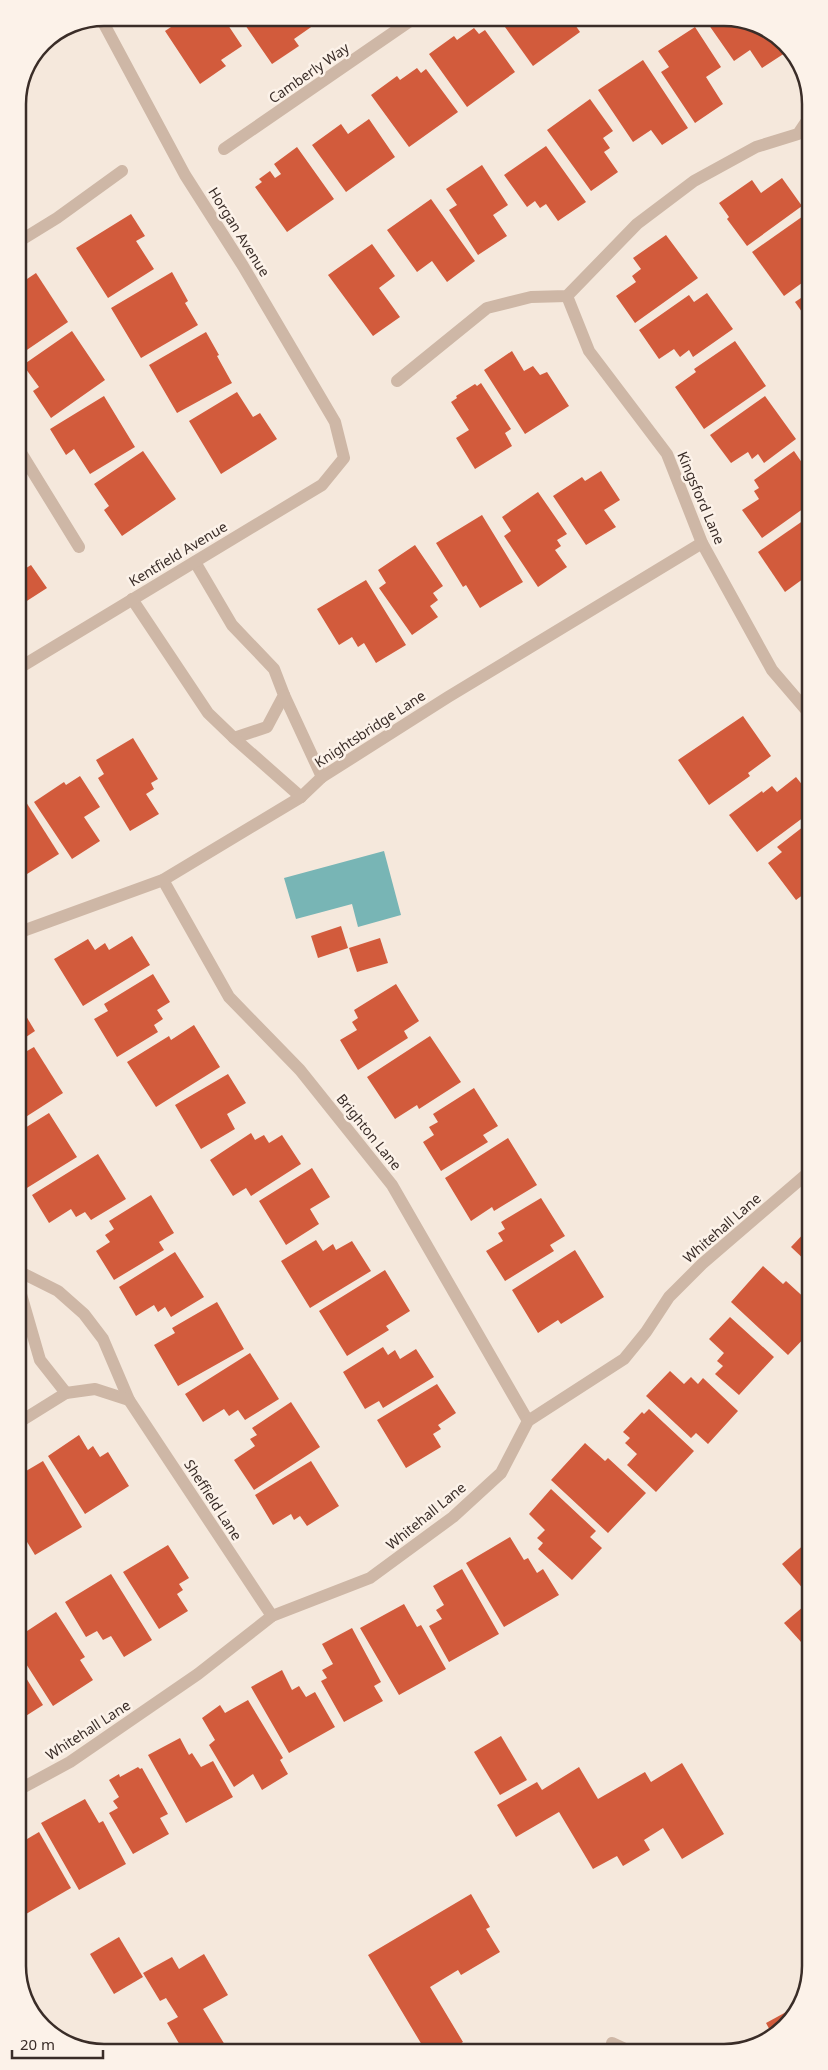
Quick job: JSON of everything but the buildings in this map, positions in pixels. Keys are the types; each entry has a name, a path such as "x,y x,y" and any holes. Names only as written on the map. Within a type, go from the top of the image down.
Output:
{"street":[{"name":"Horgan Avenue","path":"105,26 185,175 243,266 335,422 344,458"},
{"name":"Camberly Way","path":"224,149 403,26"},
{"path":"397,381 487,308 531,296 567,296 636,224 694,181 756,147 802,138"},
{"path":"26,237 57,218 122,171"},
{"name":"Kingsford Lane","path":"567,296 589,350 667,454 702,543 772,670 802,705"},
{"name":"Kentfield Avenue","path":"26,664 322,485 344,458"},
{"path":"26,461 78,547"},
{"name":"Knightsbridge Lane","path":"26,930 163,880 302,797 322,777 448,697 702,543"},
{"path":"195,562 232,625 274,669 322,777"},
{"path":"132,598 208,713 302,797"},
{"path":"234,738 267,727 284,695"},
{"name":"Brighton Lane","path":"163,880 229,997 300,1070 392,1185 528,1421"},
{"name":"Whitehall Lane","path":"26,1786 70,1762 198,1674 272,1616 370,1578 453,1517 501,1473 528,1421 624,1359 646,1332 668,1297 702,1264 802,1178"},
{"name":"Sheffield Lane","path":"26,1275 58,1291 84,1314 102,1339 129,1400 272,1616"},
{"path":"26,1312 40,1360 66,1393"},
{"path":"26,1418 66,1393 95,1389 129,1400"}],"water":[{"path":"384,851 401,915 358,927 352,904 296,919 284,878"}]}
